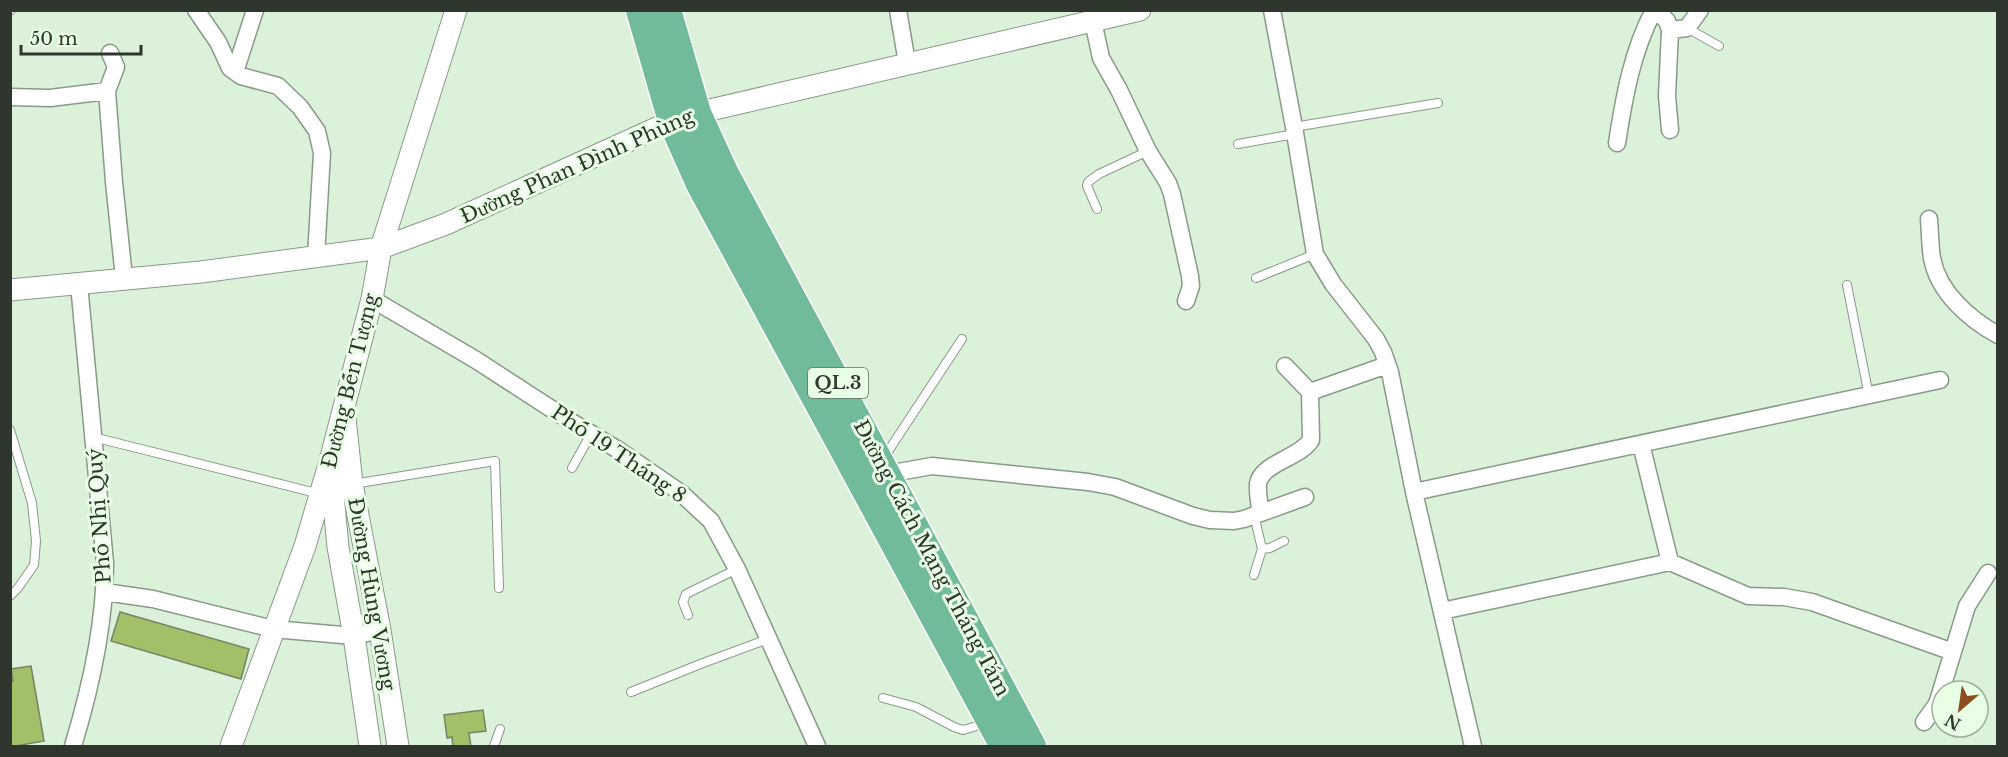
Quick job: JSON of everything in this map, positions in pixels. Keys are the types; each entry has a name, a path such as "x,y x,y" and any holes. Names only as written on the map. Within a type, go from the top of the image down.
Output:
{"highway":[{"name":"Đường Cách Mạng Tháng Tám","path":"640,10 685,117 724,172 884,469 1000,713"},
{"name":"Đường Cách Mạng Tháng Tám","path":"667,10 685,117 700,184 1000,713 1022,745"}],"street":[{"path":"196,10 218,42 230,68 235,72 278,86 300,107 317,131 322,153 316,257"},
{"path":"235,72 255,10"},
{"name":"Đường Bến Tượng","path":"231,747 305,546 330,461 372,299 381,248 456,10"},
{"path":"898,10 907,63"},
{"name":"Đường Phan Đình Phùng","path":"10,290 201,272 381,248 446,224 685,117 1093,21 1114,13 1140,10"},
{"path":"1272,10 1316,254 1333,284 1376,339 1387,365 1473,747"},
{"path":"1617,143 1625,93 1633,62 1655,10 1667,21 1670,30 1667,96 1670,129"},
{"path":"1670,30 1687,28 1700,10"},
{"path":"1093,21 1101,58 1148,151 1168,183 1179,219 1190,276 1191,286 1186,301"},
{"path":"110,52 116,67 107,91 124,278"},
{"path":"10,97 50,99 107,91"},
{"path":"1929,219 1932,258 1937,275 1947,294 1972,317 1995,329"},
{"name":"Phố Nhị Quý","path":"73,747 86,704 105,592 105,562 79,284"},
{"name":"Phố 19 Tháng 8","path":"372,299 476,360 620,451 681,493 711,521 736,569 817,747"},
{"path":"1310,393 1387,365"},
{"path":"1257,514 1258,485 1262,474 1308,445 1311,440 1310,393 1285,366"},
{"path":"1414,492 1941,380"},
{"name":"Đường Hùng Vương","path":"343,405 352,484 380,630 398,747"},
{"path":"1641,444 1670,562"},
{"name":"Đường Hùng Vương","path":"330,461 338,547 370,747"},
{"path":"884,469 932,466 1115,487 1210,520 1234,521 1305,497"},
{"path":"1442,611 1670,562 1749,596 1784,597 1812,602 1953,652"},
{"path":"1924,722 1937,704 1967,606 1988,573"},
{"path":"105,592 153,599 273,628 354,636 380,630"}],"lane":[{"path":"1687,28 1719,46"},
{"path":"1238,144 1295,130 1438,103"},
{"path":"1097,209 1087,186 1088,182 1099,174 1148,151"},
{"path":"1256,278 1316,254"},
{"path":"1847,285 1869,396"},
{"path":"884,469 962,339"},
{"path":"10,430 32,503 36,541 34,566 10,596"},
{"path":"572,468 591,434"},
{"path":"93,437 320,494"},
{"path":"352,484 495,461 499,588"},
{"path":"1254,575 1262,549 1257,514"},
{"path":"1262,549 1284,541"},
{"path":"688,615 683,602 686,594 736,569"},
{"path":"631,692 768,639"},
{"path":"883,698 916,707 963,730 977,726 1000,713"},
{"path":"494,747 500,729"}],"building":[{"path":"120,612 249,649 241,679 111,641"},
{"path":"31,666 44,741 10,747 10,681 13,681 11,669"},
{"path":"483,710 486,731 469,733 471,747 453,747 452,737 447,738 444,715"}]}
